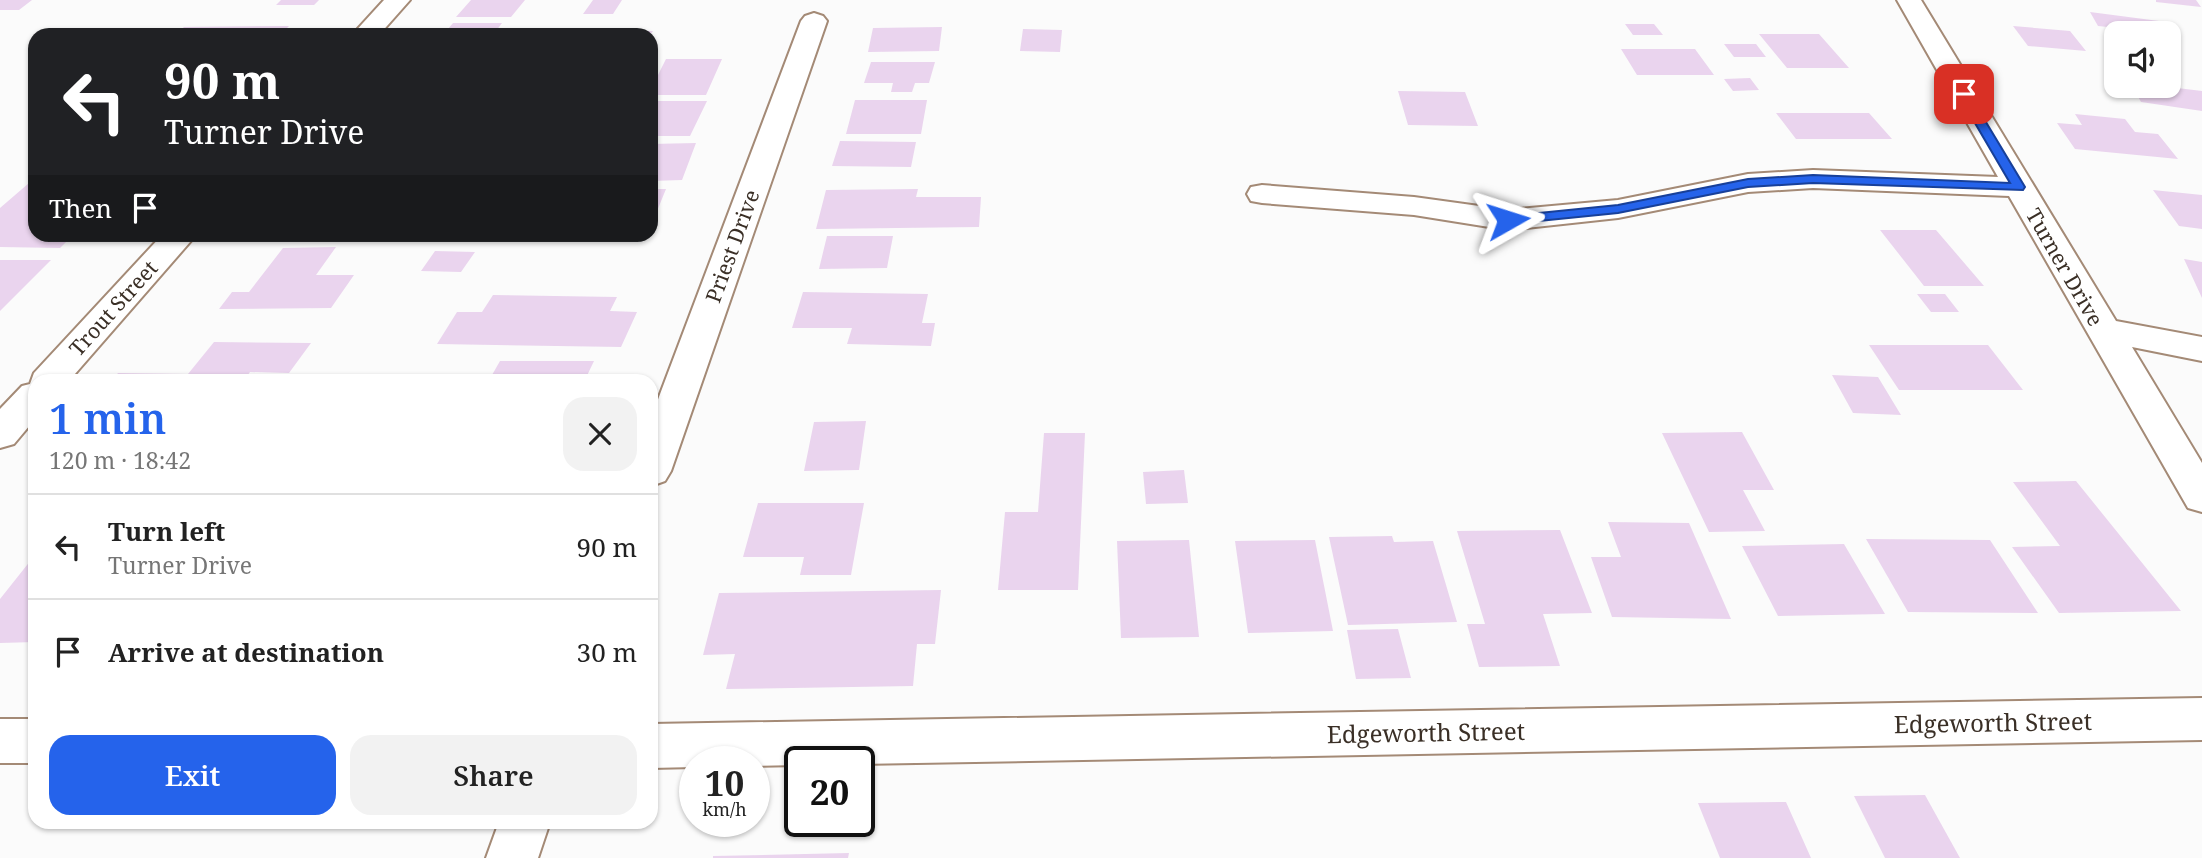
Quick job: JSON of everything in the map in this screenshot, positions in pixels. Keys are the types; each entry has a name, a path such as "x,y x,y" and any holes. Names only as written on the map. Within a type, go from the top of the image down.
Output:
{"street":[{"path":"372,28 398,0"},
{"name":"Turner Drive","path":"1909,0 2202,497"},
{"name":"Priest Drive","path":"658,452 814,21"},
{"path":"1262,194 1414,206 1508,220 1618,209 1748,183 1774,181 1813,179 2018,187"},
{"name":"Trout Street","path":"54,374 174,242"},
{"path":"2102,330 2202,349"},
{"path":"0,434 28,403"},
{"name":"Edgeworth Street","path":"658,746 2202,719"},
{"path":"0,741 28,741"},
{"path":"512,858 522,829"}],"building":[{"path":"0,0 32,0 19,10 0,10"},
{"path":"281,0 319,0 314,5 276,5"},
{"path":"471,0 525,0 511,17 456,17"},
{"path":"593,0 622,0 613,14 583,14"},
{"path":"2196,0 2201,7 2156,2"},
{"path":"2090,12 2159,21 2104,21 2104,27 2098,26"},
{"path":"453,23 502,23 498,28 449,28"},
{"path":"1625,24 1654,24 1663,35 1633,35"},
{"path":"289,26 287,28 184,27"},
{"path":"2013,26 2070,31 2086,51 2028,46"},
{"path":"942,27 939,51 868,52 873,28"},
{"path":"1023,29 1062,30 1060,52 1020,51"},
{"path":"1759,34 1819,34 1849,68 1787,68"},
{"path":"1724,44 1756,44 1766,57 1734,57"},
{"path":"1621,49 1695,49 1714,75 1637,75"},
{"path":"666,59 722,59 706,95 658,95 658,75"},
{"path":"871,62 935,62 929,83 915,83 912,92 891,92 893,83 864,83"},
{"path":"1750,78 1759,90 1733,91 1724,79"},
{"path":"2181,88 2202,91 2202,111 2141,102 2139,98 2181,98"},
{"path":"1398,91 1465,92 1478,126 1408,125"},
{"path":"855,100 927,100 921,134 846,134"},
{"path":"658,101 707,101 690,136 658,136"},
{"path":"1776,113 1869,113 1892,139 1796,139"},
{"path":"2075,114 2125,119 2135,132 2158,134 2178,159 2075,149 2057,123 2082,125"},
{"path":"840,141 916,142 911,167 832,166"},
{"path":"696,143 682,180 658,181 658,144"},
{"path":"28,184 28,242 66,242 60,248 0,247 0,208"},
{"path":"658,189 666,189 658,209"},
{"path":"918,189 916,197 981,197 979,227 816,229 826,190"},
{"path":"2153,190 2202,195 2202,229 2179,226"},
{"path":"1880,230 1936,230 1984,286 1924,286"},
{"path":"827,236 893,236 887,268 819,269"},
{"path":"336,247 316,275 354,275 331,308 219,309 232,292 249,292 283,248"},
{"path":"435,251 475,252 461,272 421,271"},
{"path":"2184,259 2202,262 2202,298"},
{"path":"0,260 51,260 0,311"},
{"path":"803,292 928,294 922,323 935,323 931,346 847,344 852,328 792,328"},
{"path":"1917,294 1945,294 1959,312 1931,312"},
{"path":"493,295 617,297 610,311 637,312 621,347 437,344 457,312 482,312"},
{"path":"214,342 311,343 289,373 188,374"},
{"path":"1869,345 1988,345 2023,390 1899,390"},
{"path":"500,361 594,361 588,374 493,374"},
{"path":"118,373 188,374 117,374"},
{"path":"1832,375 1878,377 1901,415 1853,413"},
{"path":"866,421 859,470 804,471 814,422"},
{"path":"1742,432 1774,490 1743,490 1765,531 1709,532 1662,433"},
{"path":"1044,433 1085,433 1078,590 998,590 1005,512 1038,512"},
{"path":"1184,470 1188,503 1146,504 1143,472"},
{"path":"2076,481 2181,611 2059,613 2012,547 2060,546 2013,482"},
{"path":"758,503 864,503 851,575 800,575 804,557 743,557"},
{"path":"1608,522 1689,523 1731,619 1612,617 1591,557 1621,557"},
{"path":"1560,530 1592,613 1543,614 1560,666 1479,667 1467,624 1485,624 1457,531"},
{"path":"1392,536 1394,542 1433,541 1457,622 1348,625 1329,537"},
{"path":"1866,539 1990,540 2038,613 1908,612"},
{"path":"1189,540 1199,637 1121,638 1117,541"},
{"path":"1315,540 1333,631 1248,633 1235,541"},
{"path":"1844,544 1885,614 1778,616 1742,546"},
{"path":"28,564 28,642 0,643 0,599"},
{"path":"941,590 935,644 917,644 913,686 726,689 735,654 703,655 719,593"},
{"path":"1398,629 1411,678 1356,679 1347,630"},
{"path":"1925,795 1960,858 1885,858 1854,796"},
{"path":"1786,802 1811,858 1720,858 1698,803"},
{"path":"849,853 848,858 713,858 713,856"}],"route":[{"path":"1508,220 1618,209 1748,183 1813,179 2018,187 1964,94"}]}
